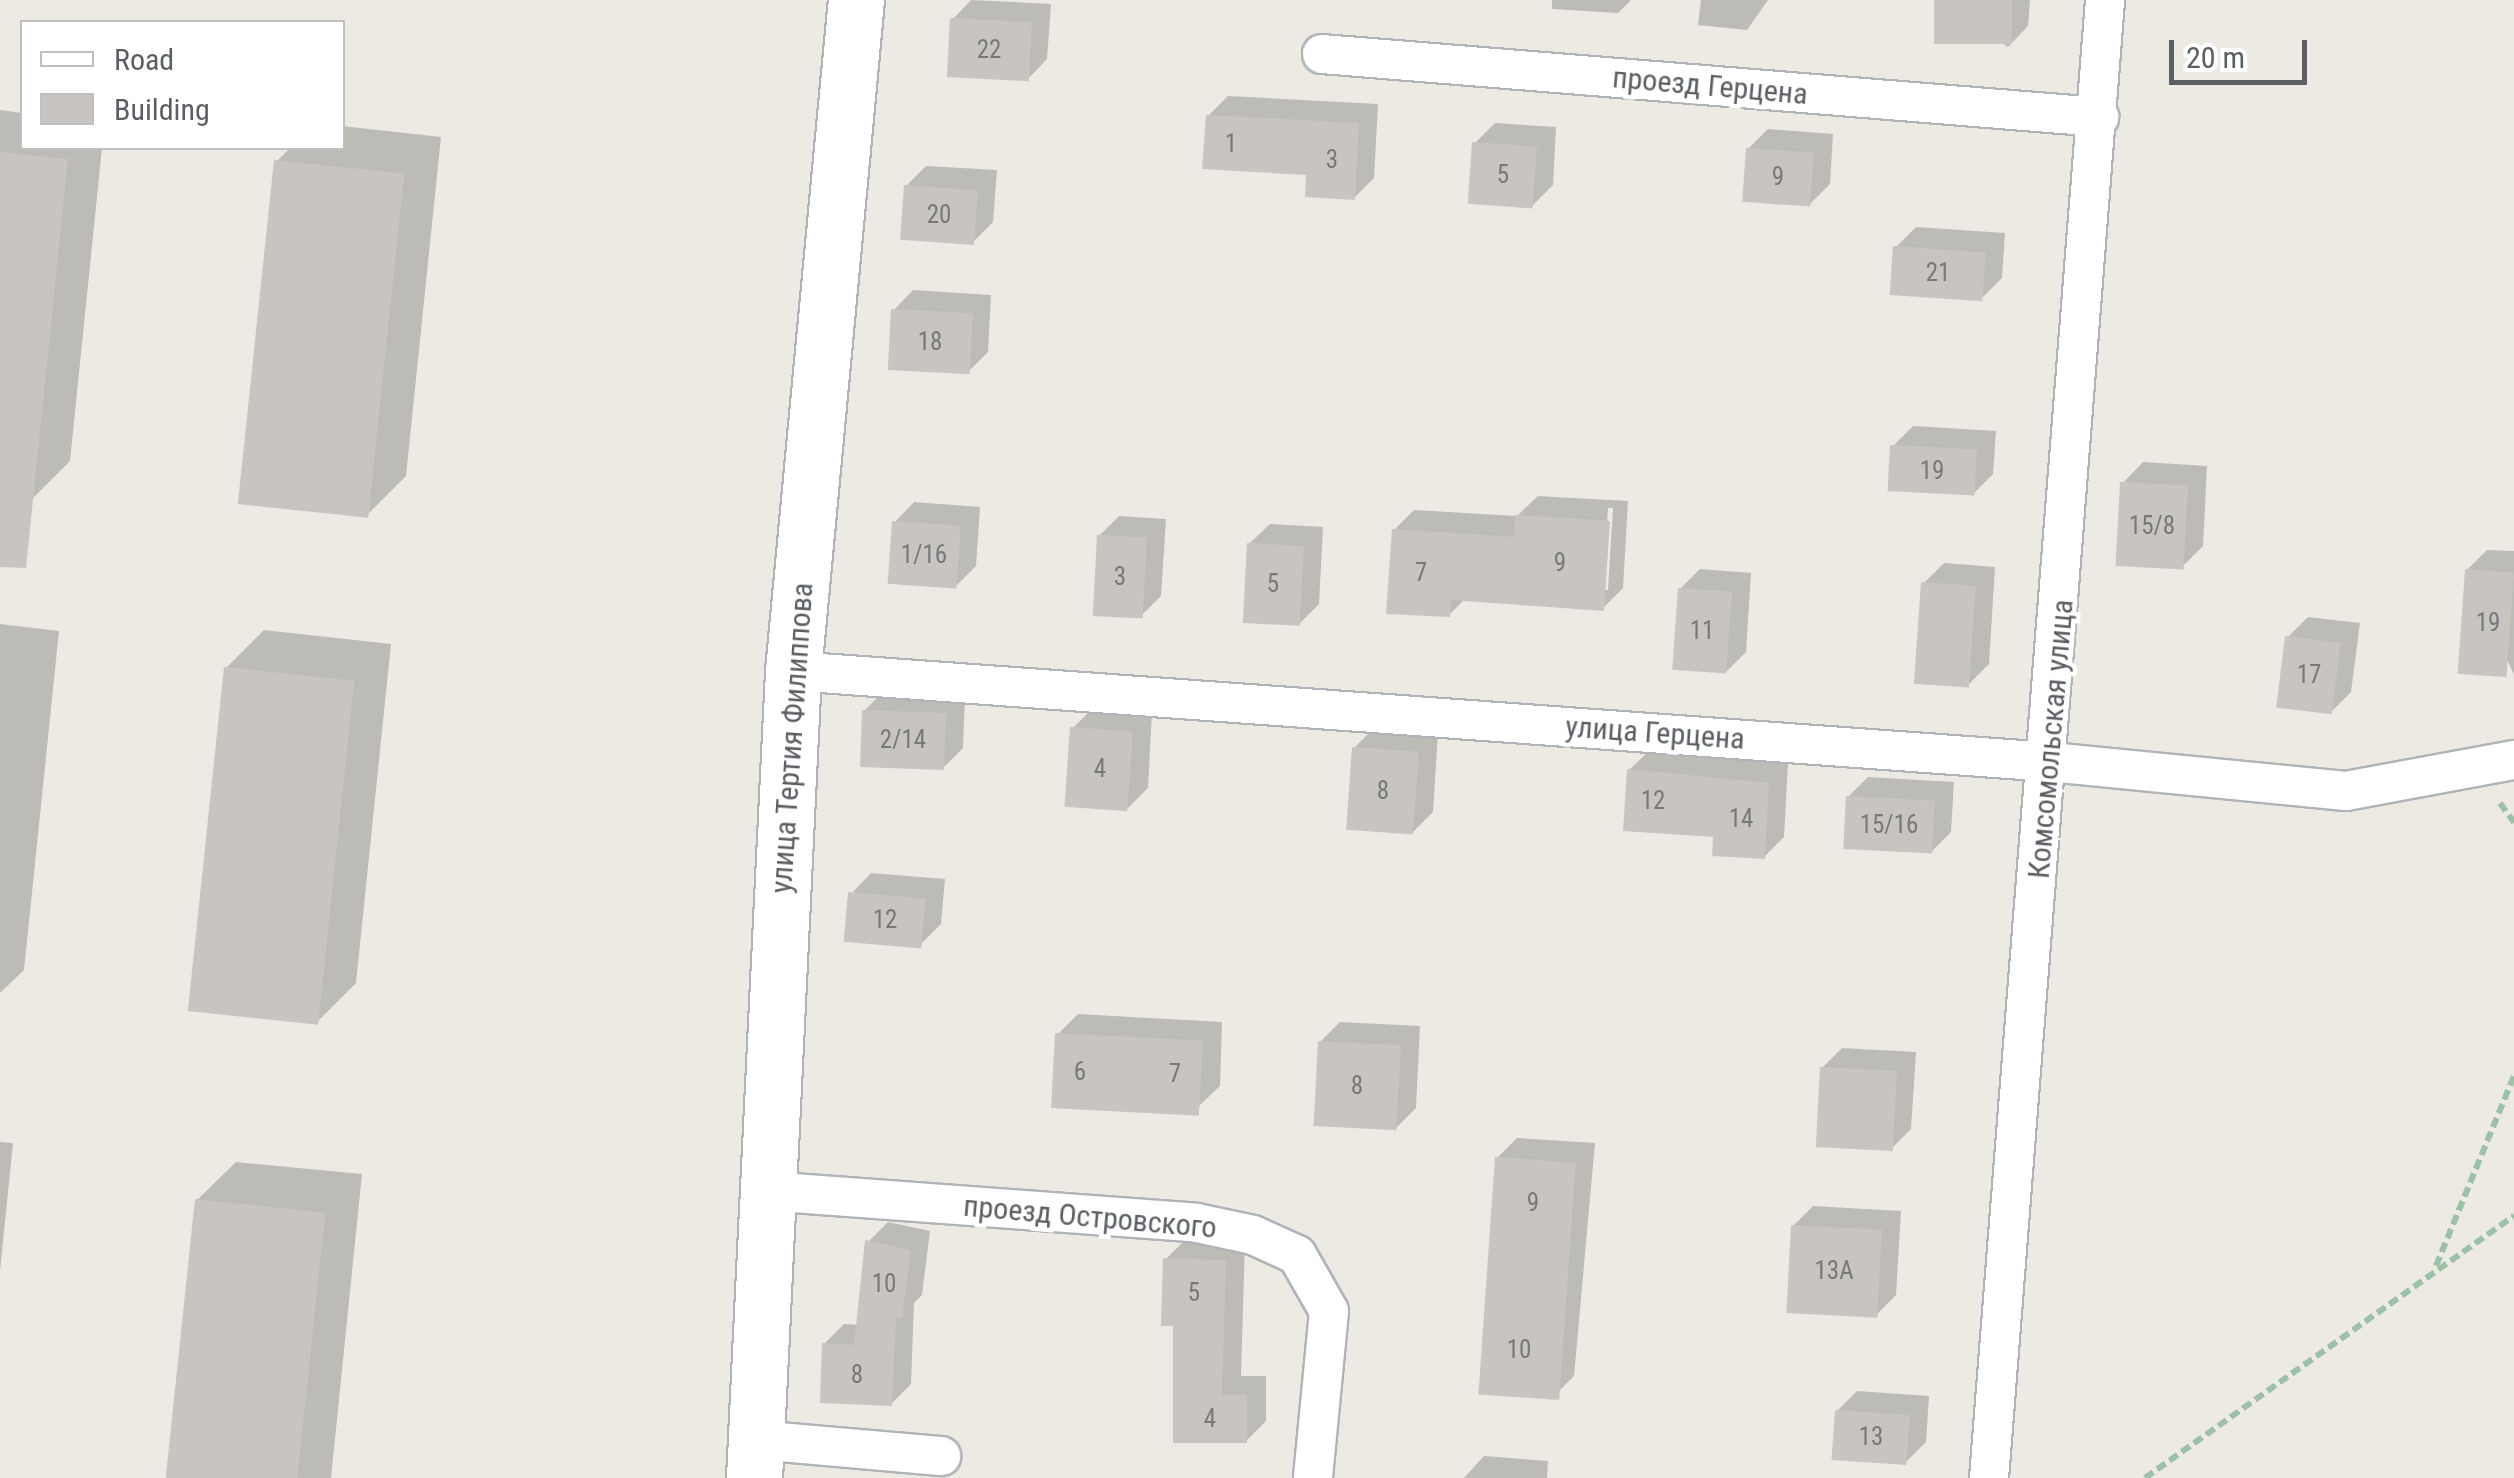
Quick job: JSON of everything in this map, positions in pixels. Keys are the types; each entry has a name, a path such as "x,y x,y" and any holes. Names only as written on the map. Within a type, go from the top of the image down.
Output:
{"street":[{"name":"улица Тертия Филиппова","path":"756,1459 793,671 856,0"},
{"name":"Комсомольская улица","path":"1989,1478 2050,762 2105,0"},
{"name":"проезд Герцена","path":"1322,54 2098,118"},
{"name":"улица Герцена","path":"793,671 2050,762 2346,791 2514,760"},
{"name":"проезд Островского","path":"766,1191 1198,1223 1254,1235 1298,1255 1329,1311 1312,1478"},
{"path":"756,1459 941,1456"}],"path":[{"path":"2436,1267 2514,1076"},
{"path":"2145,1478 2436,1267 2514,1216"}],"building":[{"path":"1934,0 2012,0 2012,44 1934,44"},
{"path":"950,18 1032,22 1029,81 947,77"},
{"path":"1206,115 1359,123 1355,200 1305,197 1306,175 1202,169"},
{"path":"1472,142 1537,147 1533,208 1468,204"},
{"path":"1746,148 1814,153 1810,207 1742,202"},
{"path":"0,152 68,159 26,568 0,567"},
{"path":"274,160 404,174 368,518 238,504"},
{"path":"904,185 978,190 974,245 900,240"},
{"path":"1893,246 1986,252 1982,301 1890,295"},
{"path":"891,309 973,313 970,374 888,370"},
{"path":"1890,445 1977,450 1974,495 1888,491"},
{"path":"2120,482 2188,486 2184,569 2116,566"},
{"path":"1515,515 1610,521 1604,611 1451,600 1450,617 1386,614 1392,529 1514,537"},
{"path":"892,521 961,526 956,589 888,584"},
{"path":"1097,535 1147,538 1143,619 1093,616"},
{"path":"1247,543 1304,546 1300,626 1243,623"},
{"path":"2465,569 2514,572 2507,677 2458,674"},
{"path":"1921,582 1976,586 1969,688 1914,684"},
{"path":"1678,588 1732,592 1726,674 1672,670"},
{"path":"2285,636 2341,643 2332,714 2276,707"},
{"path":"224,667 354,681 318,1025 188,1011"},
{"path":"862,710 946,713 944,770 860,767"},
{"path":"1070,727 1133,731 1127,811 1064,807"},
{"path":"1352,747 1419,752 1413,834 1346,830"},
{"path":"1627,769 1769,783 1765,859 1712,856 1713,837 1623,831"},
{"path":"1846,796 1935,801 1932,854 1843,849"},
{"path":"848,892 926,899 921,949 844,942"},
{"path":"1055,1033 1203,1041 1199,1116 1051,1108"},
{"path":"1318,1041 1401,1045 1396,1130 1314,1126"},
{"path":"1820,1067 1897,1071 1893,1151 1816,1147"},
{"path":"1495,1157 1576,1163 1559,1400 1478,1394"},
{"path":"195,1199 325,1213 297,1478 166,1478"},
{"path":"1791,1225 1882,1230 1877,1318 1786,1313"},
{"path":"865,1240 911,1250 902,1318 896,1318 892,1406 820,1403 822,1343 854,1345"},
{"path":"1163,1258 1226,1260 1222,1395 1247,1395 1247,1443 1173,1443 1173,1326 1161,1326"},
{"path":"1835,1410 1910,1415 1906,1465 1832,1460"}]}
